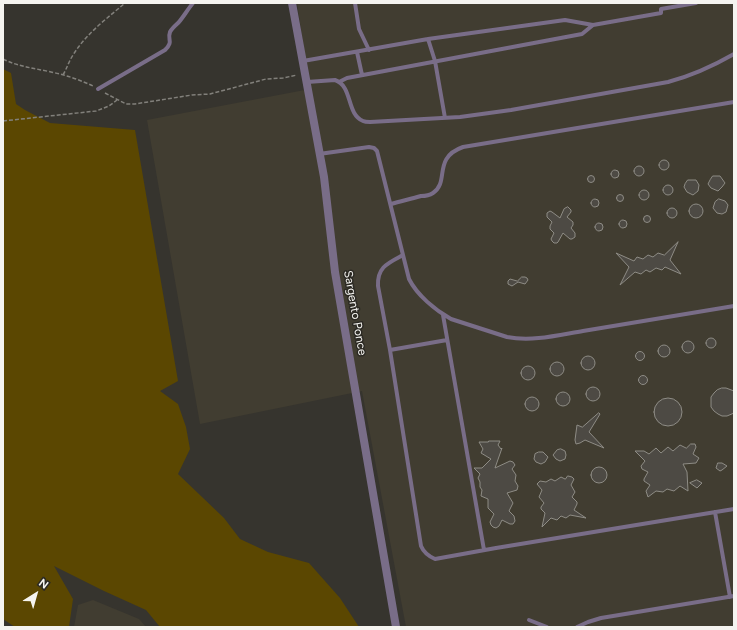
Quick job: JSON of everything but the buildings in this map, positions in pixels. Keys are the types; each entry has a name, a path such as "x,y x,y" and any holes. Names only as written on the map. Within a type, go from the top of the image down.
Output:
{"street":[{"name":"Sargento Ponce","path":"292,3 324,177 335,272 396,627"}],"lane":[{"path":"98,89 165,50 169,46 170,42 169,34 193,3"},
{"path":"355,3 359,29 369,50"},
{"path":"303,61 428,39 565,20 593,25 661,13 661,9 696,3"},
{"path":"339,82 347,78 362,75 582,34 593,25"},
{"path":"428,39 435,61 445,118"},
{"path":"357,52 362,75"},
{"path":"307,82 335,80 339,82 343,85 354,113 363,121 370,122 445,118 511,110 668,82 704,69 734,54"},
{"path":"391,204 432,194 438,188 443,166 448,155 463,147 734,102"},
{"path":"319,154 369,147 374,148 377,151 380,157 403,255 412,286 443,315 451,318 507,337 524,339 617,326 734,306"},
{"path":"403,255 384,267 378,279 378,286 390,350 421,546 429,557 435,559 734,509"},
{"path":"443,315 484,550"},
{"path":"390,350 447,340"},
{"path":"577,627 601,618 732,596 715,512"},
{"path":"530,620 546,627"}],"path":[{"path":"63,75 73,54 85,39 94,29 124,4"},
{"path":"3,58 11,63 24,67 63,75 81,81 126,104 210,94 266,79 305,74"},
{"path":"3,121 96,111 117,100"}],"shaded area":[{"path":"297,3 734,3 734,627 406,627 362,391 200,424 147,120 310,89"},
{"path":"3,69 11,73 16,104 50,123 135,130 178,381 160,391 178,404 186,427 190,449 178,474 224,518 240,539 268,552 309,563 340,598 359,627 160,627 146,610 54,566 73,599 69,627 15,627 3,619"},
{"path":"93,600 139,619 146,627 74,627 78,605"}]}
